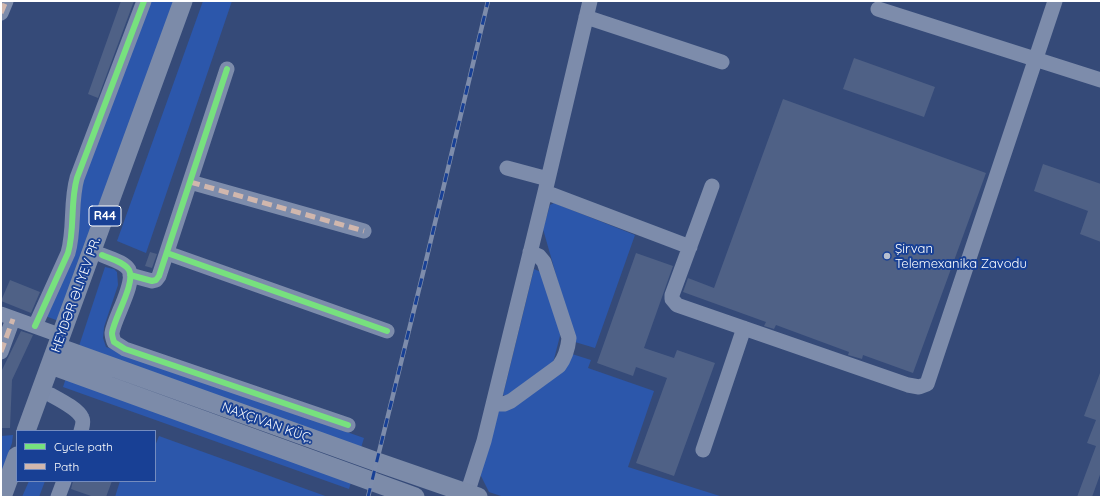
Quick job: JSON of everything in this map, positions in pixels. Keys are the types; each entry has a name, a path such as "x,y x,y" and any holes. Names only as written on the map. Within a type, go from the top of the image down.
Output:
{"main road":[{"name":"HEYDƏR ƏLIYEV PR.","path":"38,430 51,395 62,344 183,1"},
{"name":"HEYDƏR ƏLIYEV PR.","path":"62,344 102,255 193,1"},
{"path":"62,344 470,496"},
{"name":"HEYDƏR ƏLIYEV PR.","path":"26,430 56,367"},
{"path":"56,367 415,497"},
{"path":"2,497 16,459"},
{"path":"14,497 20,482"}],"street":[{"path":"1,13 6,1"},
{"path":"35,326 68,253 71,242 74,189 77,178 144,1"},
{"path":"470,496 547,186 590,1"},
{"path":"712,186 672,295 672,299 677,305 908,385 919,388 928,384 1055,1"},
{"path":"878,9 1036,58 1101,80"},
{"path":"586,17 722,62"},
{"path":"130,275 152,281 156,280 159,276 227,69"},
{"path":"507,168 690,247"},
{"path":"190,182 364,231"},
{"path":"494,404 504,404 511,401 559,366 563,360 568,344 569,338 544,262 540,256 530,252"},
{"path":"167,253 387,331"},
{"path":"102,255 123,264 130,275 128,288 112,333 114,342 125,349 348,425"},
{"path":"1,352 7,316 35,326 62,344"},
{"path":"703,450 744,328"},
{"path":"51,395 77,412 83,419 81,430"},
{"path":"58,497 64,482"}],"shaded area":[{"path":"149,1 176,1 59,321 45,316 82,182"},
{"path":"203,1 232,1 146,253 117,241"},
{"path":"554,203 635,235 595,348 575,342 543,229 550,205"},
{"path":"105,267 114,269 117,272 118,285 104,327 103,338 106,347 364,438 360,451 78,349"},
{"path":"534,269 541,272 561,332 553,363 507,397 503,395"},
{"path":"572,354 591,360 588,368 654,391 628,467 723,497 504,497 489,492 480,474 499,410"},
{"path":"66,378 352,479 349,489 63,387"},
{"path":"13,435 12,443 1,474 1,436"},
{"path":"159,436 328,497 115,497 120,482 156,482 156,444"},
{"path":"29,482 45,482 39,497 22,497"}],"building":[{"path":"121,1 134,1 98,98 88,94"},
{"path":"854,58 935,87 924,117 843,89"},
{"path":"783,99 986,173 913,373 863,355 862,359 848,355 849,352 776,325 774,329 764,326 766,322 683,292 688,278 714,288"},
{"path":"1043,164 1101,184 1101,242 1080,234 1088,211 1034,191"},
{"path":"150,252 157,254 152,268 145,266"},
{"path":"636,253 673,266 644,348 674,358 677,350 715,363 674,476 636,463 667,378 636,367 633,376 597,363"},
{"path":"10,280 40,292 31,313 1,301"},
{"path":"21,331 33,335 12,380 10,428 1,428 1,372"},
{"path":"1100,373 1101,472 1092,497 1077,497 1096,446 1087,443 1096,420 1084,416"},
{"path":"73,482 112,482 106,497 94,497 71,489"}],"railway":[{"path":"368,497 488,1"}],"marked path":[{"path":"1,13 6,1"},
{"path":"190,182 364,231"},
{"path":"1,352 13,319"}],"cycle path":[{"path":"35,326 68,253 77,178 144,1"},
{"path":"130,275 152,281 156,280 159,276 227,69"},
{"path":"167,253 387,331"},
{"path":"102,255 127,267 130,276 130,283 112,333 114,342 125,349 348,425"}],"place":[{"name":"Şirvan Telemexanika Zavodu","path":"887,256"}]}
